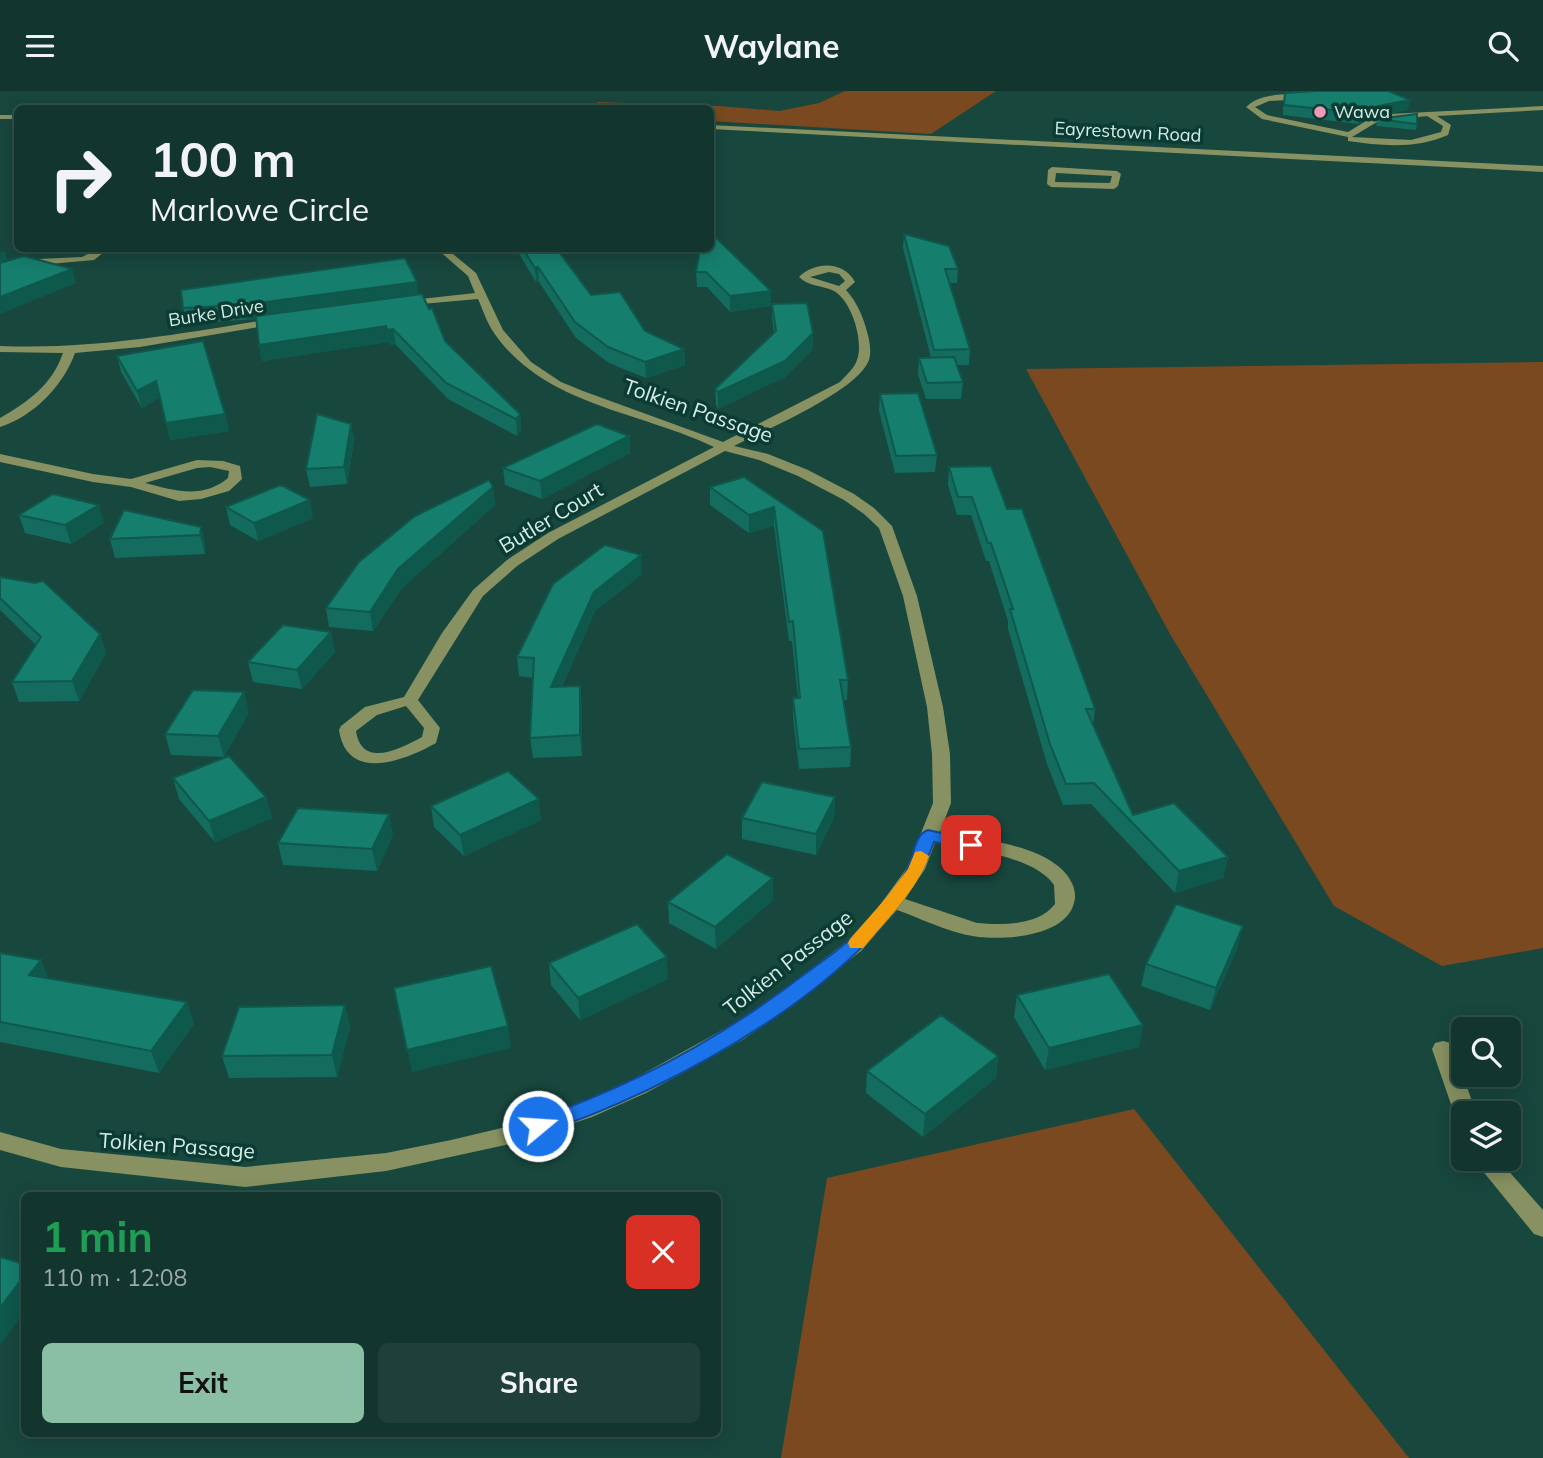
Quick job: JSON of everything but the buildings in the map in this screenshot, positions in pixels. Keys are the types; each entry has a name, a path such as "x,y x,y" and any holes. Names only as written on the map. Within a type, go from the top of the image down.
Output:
{"street":[{"path":"1319,96 1270,95 1250,108 1265,117 1350,137 1406,142 1431,139 1445,133 1447,125 1405,103"},
{"path":"1347,159 1350,137 1374,120 1389,116 1543,108"},
{"path":"1377,111 1389,116"},
{"name":"Eayrestown Road","path":"714,127 1087,153 1347,159 1543,169"},
{"path":"1087,153 1088,171"},
{"path":"1052,170 1088,171 1117,174 1114,186 1051,184 1052,170"},
{"path":"39,261 51,252"},
{"path":"0,274 39,261 77,260 101,252"},
{"name":"Tolkien Passage","path":"0,1141 61,1158 245,1177 386,1162 514,1134 584,1111 639,1087 736,1033 777,1006 854,946 893,902 916,869 943,803 938,728 929,672 910,596 885,526 859,504 827,484 763,457 726,448 703,437 557,384 516,354 498,331 471,275 445,252"},
{"name":"Butler Court","path":"410,700 431,669 450,633 478,593 512,563 553,536 844,384 856,372 864,357 860,324 852,304 840,290"},
{"path":"392,306 479,296"},
{"name":"Burke Drive","path":"0,349 70,350 122,346 291,319"},
{"path":"0,423 23,410 50,388 65,370 70,350"},
{"path":"0,458 93,478 132,483 179,497 201,495 224,488 235,479 235,470 224,464 208,463 132,483"},
{"path":"410,700 432,728 430,739 413,750 392,756 365,758 353,751 347,741 347,730 371,711 410,700"},
{"path":"893,902 976,930 990,931 1026,929 1043,923 1060,911 1067,897 1063,882 1050,869 1014,854 928,836"},
{"path":"1443,1049 1461,1101"},
{"path":"1494,1171 1543,1227"}],"shaded area":[{"path":"845,91 996,91 931,134 714,121 714,106 779,111 819,103"},
{"path":"598,102 688,105 592,105"},
{"path":"1543,362 1543,948 1442,966 1334,906 1170,634 1026,369"},
{"path":"1134,1109 1409,1458 781,1458 827,1178"}],"slow traffic":[{"path":"857,943 893,902 916,869 921,856"}],"place":[{"name":"Wawa","path":"1320,112"}],"route":[{"path":"538,1126 584,1111 639,1087 736,1033 777,1006 854,946 881,918 916,869 928,836 971,845"}]}
